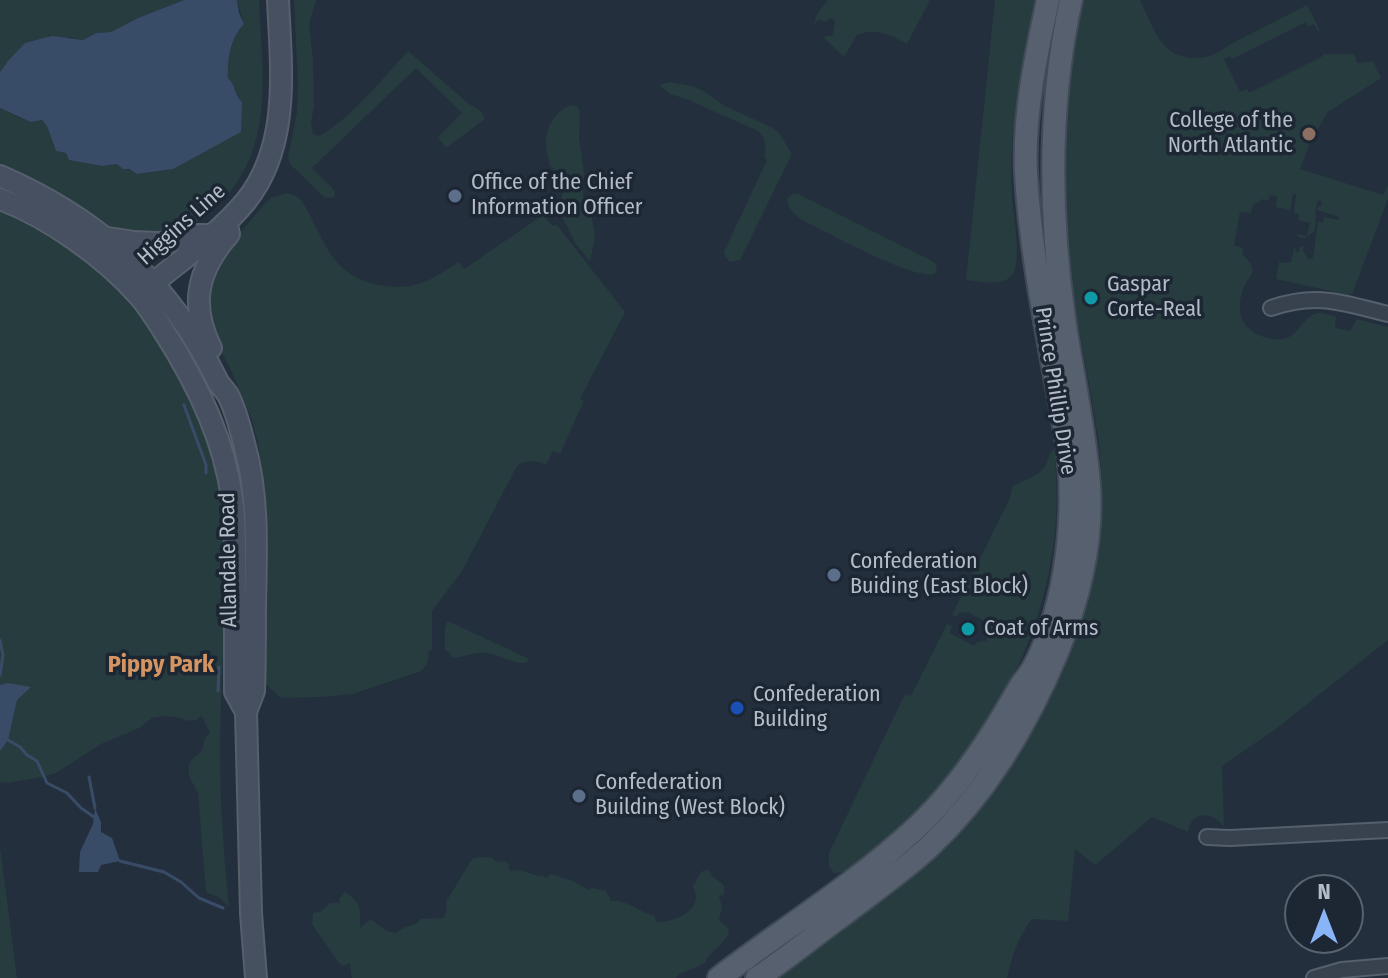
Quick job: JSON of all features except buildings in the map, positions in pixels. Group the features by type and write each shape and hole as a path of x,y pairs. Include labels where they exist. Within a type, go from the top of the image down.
{"main road":[{"name":"Higgins Line","path":"146,289 218,228 254,190 268,164 279,114 281,87 278,0"},
{"name":"Prince Phillip Drive","path":"719,978 875,862 935,809 970,767 1004,716 1034,667 1049,630 1065,567 1071,498 1066,440 1040,297 1026,173 1028,120 1048,0"},
{"name":"Prince Phillip Drive","path":"757,978 885,884 930,846 961,813 1018,733 1066,629 1083,572 1089,488 1063,307 1053,197 1052,145 1056,88 1071,0"},
{"name":"Allandale Road","path":"0,176 53,202 108,238 146,289 196,341 227,395 246,449 256,526 254,691 246,712 251,913 256,978"},
{"name":"Allandale Road","path":"0,199 32,213 75,240 104,264 146,289 187,368 220,447 231,493 235,529 235,692 246,712"},
{"path":"108,238 159,243 218,228 229,234 207,265 199,305 205,336 230,386 227,395"}],"street":[{"path":"1271,308 1290,301 1328,300 1388,314"},
{"path":"1207,837 1388,830"},
{"path":"1314,978 1342,970 1388,966"}],"green space":[{"path":"0,0 184,0 111,32 96,33 83,40 69,37 8,61 0,72"},
{"path":"237,0 259,0 262,63 260,123 253,151 241,177 222,201 195,223 158,236 128,233 105,224 50,188 0,165 0,108 21,118 41,120 47,126 56,151 66,153 69,160 102,166 117,164 137,174 173,169 201,152 241,111 242,102 228,78 231,49 244,24"},
{"path":"294,0 316,0 309,24 313,60 313,134 319,136 343,119 408,51 485,119 446,148 438,137 462,113 416,68 312,168 335,191 332,198 324,197 291,165 288,158 297,112"},
{"path":"828,0 930,0 907,44 883,33 864,33 857,35 844,57 823,37 833,35 835,21 831,18 825,22 817,20 813,28 817,14"},
{"path":"995,0 1036,0 1012,146 1016,268 1009,278 991,283 966,280"},
{"path":"1082,0 1140,0 1165,46 1182,56 1193,58 1212,55 1307,5 1320,30 1314,24 1308,27 1306,22 1232,59 1230,56 1224,59 1240,92 1247,89 1249,93 1323,54 1352,54 1357,63 1373,61 1381,78 1328,112 1311,140 1300,169 1383,195 1388,185 1388,199 1352,294 1276,279 1279,262 1291,262 1294,249 1298,252 1298,248 1304,246 1308,259 1313,258 1318,222 1323,223 1324,217 1339,220 1339,217 1317,210 1322,201 1318,200 1315,213 1315,231 1305,238 1297,234 1307,236 1310,223 1298,220 1299,214 1294,213 1296,194 1293,194 1290,210 1276,207 1277,197 1270,195 1268,201 1261,199 1253,204 1251,213 1240,212 1234,245 1243,248 1242,254 1253,270 1244,286 1240,304 1242,320 1252,332 1284,339 1317,313 1336,317 1335,328 1350,331 1357,319 1388,327 1388,640 1277,728 1222,766 1224,827 1214,818 1203,815 1193,820 1188,832 1152,817 1095,865 1075,849 1068,921 1032,919 1016,947 1007,978 776,978 887,898 956,837 1006,773 1034,730 1076,638 1090,589 1099,539 1102,488 1098,438 1070,277 1064,195 1066,111"},
{"path":"670,82 692,86 725,106 773,128 792,154 740,260 730,262 724,252 767,160 764,157 764,140 758,131 670,94 659,85"},
{"path":"572,105 577,106 580,112 584,204 592,218 595,238 590,261 575,243 561,214 563,191 550,166 546,147 547,134 554,118"},
{"path":"287,193 301,200 330,253 342,268 362,280 386,286 421,283 459,262 464,269 543,215 553,226 557,225 625,312 580,399 584,401 560,454 553,451 546,465 531,461 517,466 462,571 432,611 432,650 425,666 421,671 353,694 283,698 265,683 267,537 258,443 231,370 211,333 207,287 225,250 270,198"},
{"path":"793,194 934,262 937,268 935,274 924,274 890,263 804,221 789,206 787,198"},
{"path":"0,211 67,248 116,288 164,351 189,395 208,441 219,490 224,555 220,775 229,907 220,898 206,892 198,793 189,774 191,761 201,751 210,733 202,716 188,721 165,716 152,718 139,728 101,744 56,773 0,782"},
{"path":"1052,450 1055,452 1056,512 1048,576 1037,618 1001,700 951,774 921,807 863,860 834,873 829,866 829,853 903,698 906,694 911,696 947,624 952,626 950,633 974,646 977,642 986,641 987,622 967,612 959,613 957,617 952,615 1010,498 1012,487 1040,472"},
{"path":"447,622 529,659 521,663 482,653 453,658 445,651"},
{"path":"0,847 17,978 0,978"},
{"path":"483,857 504,861 511,871 520,870 546,878 551,874 588,890 606,891 611,901 622,902 654,916 657,922 675,919 691,909 696,899 693,886 703,871 709,870 724,885 724,895 719,896 722,907 719,920 729,933 705,963 676,978 352,978 350,963 343,966 339,963 312,924 313,913 322,911 330,903 340,903 339,899 345,892 359,907 360,928 372,920 395,933 421,919 444,918 446,902 470,862"}],"water":[{"path":"184,0 237,0 244,24 231,49 228,78 242,102 241,132 173,169 137,174 117,164 102,166 69,160 66,153 56,151 42,120 31,122 0,108 0,72 25,43 52,36 83,40 96,33 111,32"},
{"path":"8,683 31,687 17,700 8,740 0,751 0,685"},
{"path":"95,808 101,822 101,832 112,838 120,861 101,865 98,872 79,872 80,852 93,824"}],"waterway":[{"path":"184,405 206,465 206,473"},
{"path":"0,640 3,655 0,675"},
{"path":"218,691 219,667"},
{"path":"8,740 37,761 47,783 67,793 94,817"},
{"path":"89,777 95,808"},
{"path":"120,861 164,872 199,898 223,908"}],"place":[{"name":"College of the North Atlantic","path":"1309,134"},
{"name":"Office of the Chief Information Officer","path":"455,196"},
{"name":"Gaspar Corte-Real","path":"1091,298"},
{"name":"Confederation Buiding (East Block)","path":"834,575"},
{"name":"Coat of Arms","path":"968,629"},
{"name":"Confederation Building","path":"737,708"},
{"name":"Confederation Building (West Block)","path":"579,796"}],"district":[{"name":"Pippy Park","path":"161,665"}]}
